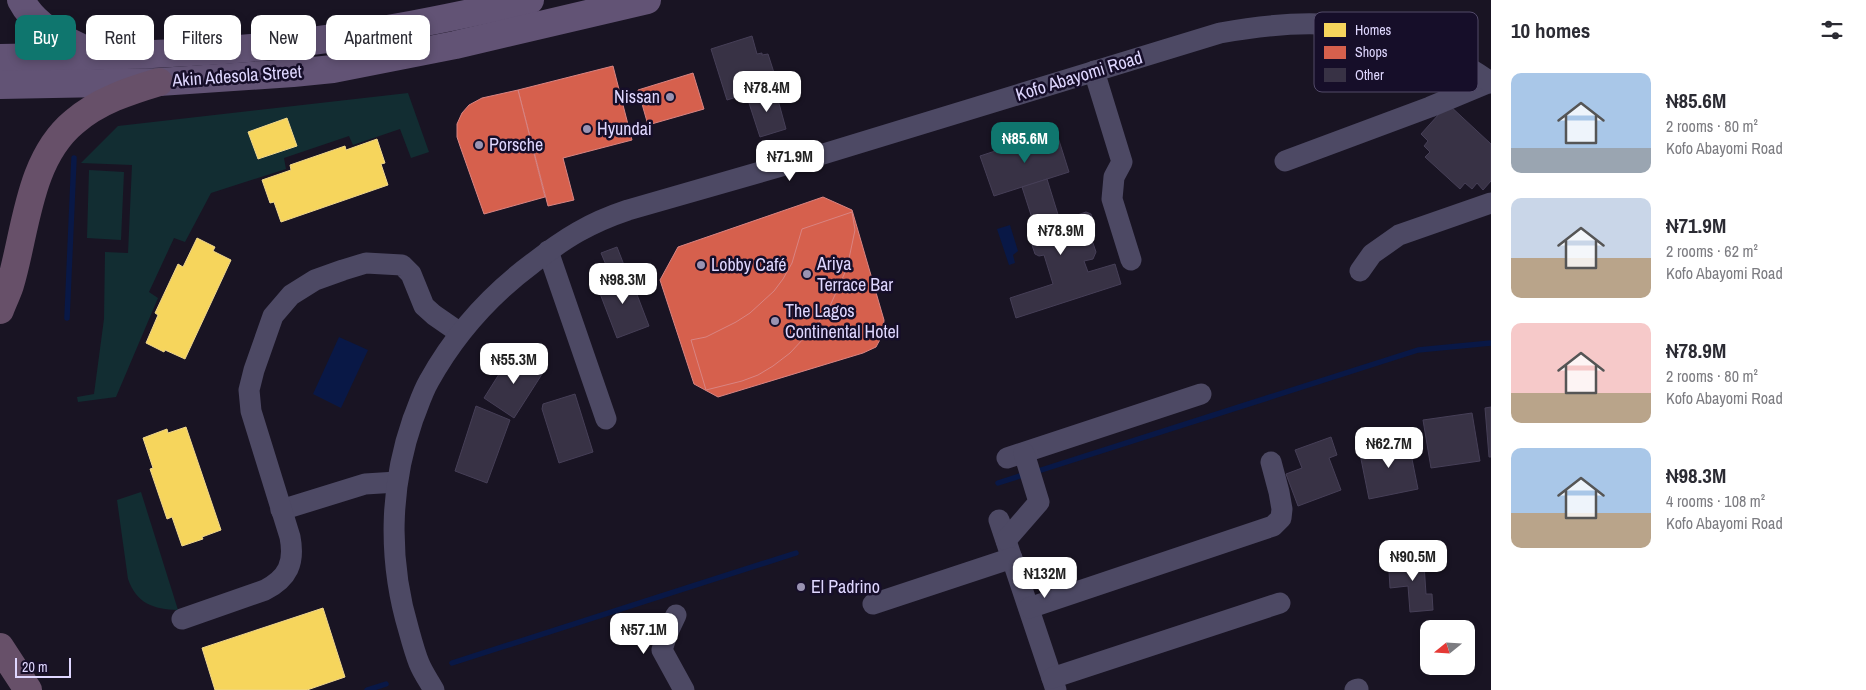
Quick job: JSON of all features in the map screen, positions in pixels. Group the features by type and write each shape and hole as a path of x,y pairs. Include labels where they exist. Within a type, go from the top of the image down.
{"highway":[{"path":"0,310 10,286 38,174 59,137 73,122 107,100 125,92 159,82"},
{"path":"0,647 27,690"},
{"path":"0,660 27,690"}],"main road":[{"path":"21,0 45,30 86,50"},
{"name":"Akin Adesola Street","path":"154,54 252,48 363,34 530,0"},
{"name":"Akin Adesola Street","path":"0,85 159,82 293,74 455,45 647,0"},
{"name":"Akin Adesola Street","path":"0,58 86,56"}],"street":[{"name":"Kofo Abayomi Road","path":"434,690 419,663 402,609 395,566 393,521 397,482 405,443 428,382 460,333 477,312 508,281 572,234 604,218 628,210 1220,33 1268,25 1314,24"},
{"path":"1094,71 1122,162 1114,177 1112,199 1131,260"},
{"name":"Kofo Abayomi Road","path":"1478,75 1490,82"},
{"path":"1478,87 1490,82"},
{"path":"1285,161 1465,92"},
{"path":"1360,272 1372,254 1399,235 1491,203"},
{"path":"548,251 606,420"},
{"path":"182,619 277,584 286,574 291,562 293,550 251,410 249,390 273,316 291,295 315,280 366,263 402,265 412,274 424,306 460,333"},
{"path":"873,604 1006,539 1040,502 1034,486 1019,459 1201,394"},
{"path":"1029,608 1273,526 1281,518 1282,509 1271,462"},
{"path":"281,510 365,484 397,482"},
{"path":"1006,539 1054,684 1280,603"},
{"path":"676,615 662,650 684,690"}],"green space":[{"path":"408,93 429,152 411,158 400,129 353,145 349,136 284,158 286,169 211,193 185,242 174,238 149,292 158,298 116,397 78,402 77,397 94,394 104,319 105,252 128,253 132,165 81,163 118,126"},
{"path":"89,170 124,172 121,240 87,238"},
{"path":"141,492 178,610 147,604 136,594 128,579 117,500"}],"water":[{"path":"1010,225 1018,251 1013,255 1015,263 1009,265 997,229"},
{"path":"339,337 368,350 341,408 313,394"}],"building: Homes":[{"path":"287,118 297,146 258,159 248,132"},
{"path":"377,139 385,163 381,164 388,185 281,222 274,202 270,203 262,180 291,170 290,165 345,146 346,150"},
{"path":"197,238 215,247 213,251 231,260 185,359 146,343 158,315 155,313 178,264 183,267"},
{"path":"186,427 221,530 182,546 172,517 167,519 150,469 153,468 143,438 167,429 168,433"},
{"path":"323,608 345,677 307,690 215,690 202,648"}],"building: Shops":[{"path":"613,66 632,140 563,158 574,200 548,206 518,90"},
{"path":"693,73 704,109 648,125 638,90"},
{"path":"518,90 545,197 484,214 457,137 457,124 462,113 469,105 482,98"},
{"name":"The Lagos Continental Hotel","path":"823,197 852,210 884,320 883,334 876,347 863,353 718,397 694,384 660,280 678,247"},
{"path":"852,212 855,230 847,268 830,306 818,323 790,353 758,375 706,390 691,340 706,337 736,322 750,313 774,291 792,263 802,229"}],"building: Other":[{"path":"752,36 757,54 768,54 777,82 758,85 760,90 727,100 711,49"},
{"path":"775,89 786,129 760,137 747,97"},
{"path":"1448,104 1491,144 1491,181 1483,190 1477,183 1472,189 1465,183 1460,189 1425,157 1430,152 1424,146 1428,141 1421,134"},
{"path":"1056,131 1069,172 994,196 980,156"},
{"path":"1047,179 1060,221 1086,212 1091,214 1093,221 1090,226 1075,231 1078,242 1086,240 1093,243 1096,252 1093,259 1084,261 1088,272 1115,264 1121,284 1016,318 1010,298 1053,284 1044,255 1039,256 1035,254 1032,245 1034,241 1039,240 1022,187"},
{"path":"617,247 624,265 609,272 601,253"},
{"path":"628,271 649,326 617,338 596,283"},
{"path":"513,352 544,371 514,418 484,398"},
{"path":"575,394 593,452 559,463 542,409 543,404"},
{"path":"476,406 510,420 487,483 455,471"},
{"path":"1491,407 1491,457 1489,457 1485,408"},
{"path":"1472,413 1480,461 1431,468 1423,420"},
{"path":"1331,437 1337,455 1329,458 1341,490 1298,506 1286,474 1302,468 1295,450"},
{"path":"1408,439 1418,489 1369,499 1359,449"},
{"path":"1423,549 1426,594 1432,594 1433,610 1410,612 1408,586 1390,588 1389,571 1404,567 1415,550"}],"waterway":[{"path":"67,318 74,158"},
{"path":"1035,472 1418,350 1491,343"},
{"path":"998,483 1026,474"},
{"path":"452,663 796,553"},
{"path":"367,690 386,684"}],"place":[{"name":"Nissan","path":"670,97"},
{"name":"Hyundai","path":"587,129"},
{"name":"Porsche","path":"479,145"},
{"name":"Lobby Café","path":"701,265"},
{"name":"Ariya Terrace Bar","path":"807,274"},
{"name":"The Lagos Continental Hotel","path":"775,321"},
{"name":"El Padrino","path":"801,587"}]}
